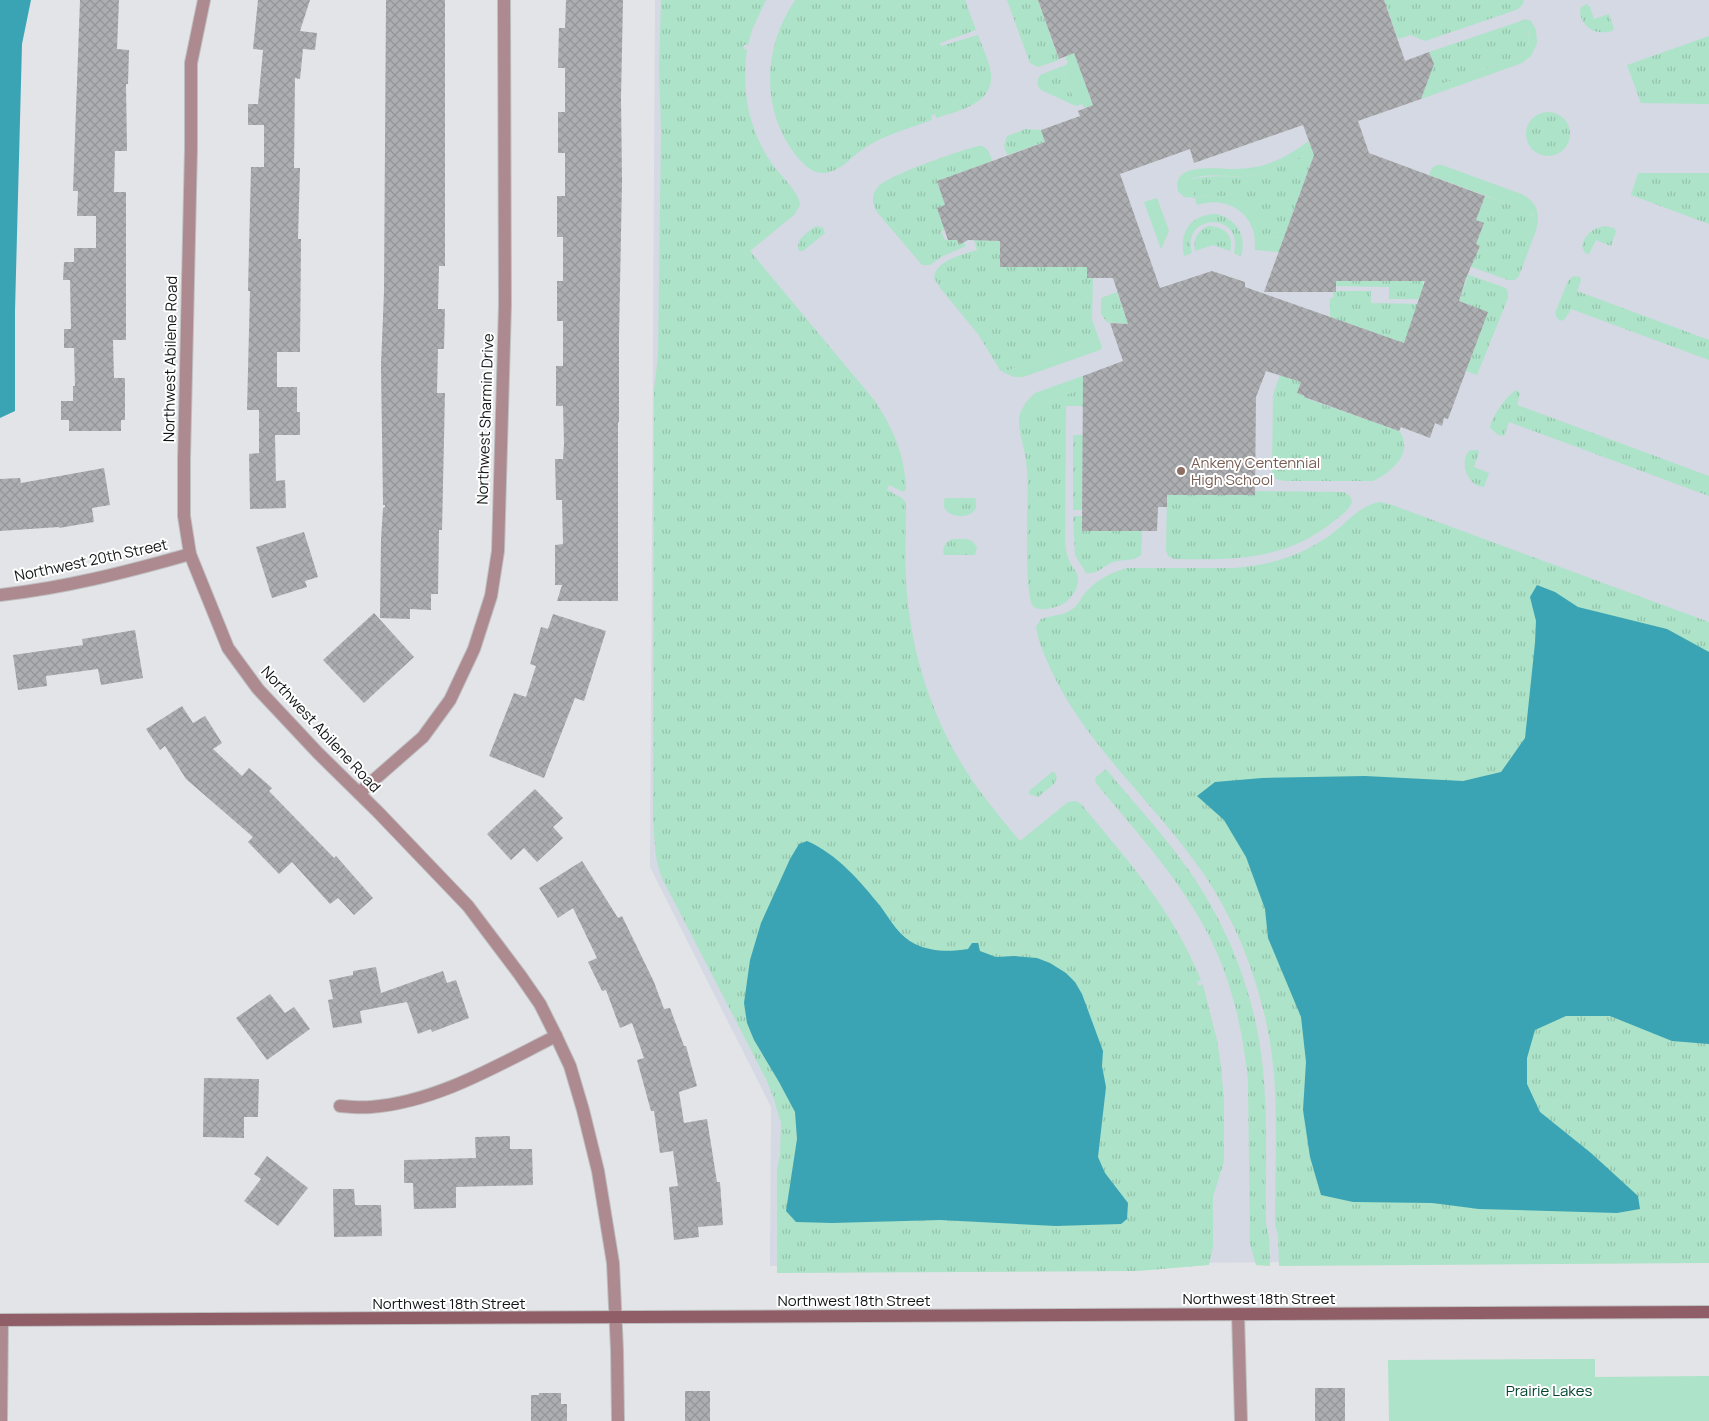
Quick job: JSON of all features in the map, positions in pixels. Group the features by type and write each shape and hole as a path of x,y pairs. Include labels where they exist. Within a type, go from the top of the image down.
{"main road":[{"name":"Northwest 18th Street","path":"1,1320 1709,1312"}],"street":[{"name":"Northwest Abilene Road","path":"204,0 191,63 191,148 184,459 184,516 190,554 228,648 258,689 468,906 540,1004 556,1036 570,1066 584,1110 598,1171 613,1263 618,1421"},
{"name":"Northwest Sharmin Drive","path":"359,793 423,737 450,700 474,648 491,596 498,551 505,305 504,0"},
{"name":"Northwest 20th Street","path":"0,595 34,591 106,576 190,554"},
{"path":"340,1106 371,1107 408,1100 452,1087 556,1036"},
{"path":"1238,1314 1241,1421"},
{"path":"1,1320 2,1421"}],"shaded area":[{"name":"Ankeny Centennial High School","path":"655,0 1709,0 1709,1259 770,1266 771,1107 650,867"}],"green space":[{"path":"661,0 766,0 752,30 748,45 744,45 743,49 747,50 745,65 746,95 752,124 764,151 797,195 800,205 795,214 750,251 874,400 897,442 903,465 906,489 903,492 889,485 887,490 902,498 906,503 906,571 910,621 922,673 941,724 953,749 982,794 1020,841 1068,802 1076,801 1081,804 1132,866 1163,908 1177,931 1201,980 1197,982 1199,986 1203,984 1217,1040 1224,1101 1224,1161 1213,1197 1213,1247 1209,1265 1138,1271 777,1273 777,1170 780,1154 781,1123 766,1079 663,880 655,850 653,818 654,390 658,356"},
{"path":"795,0 965,0 976,30 940,43 941,46 978,35 990,68 991,80 988,89 983,97 966,108 936,118 935,114 931,116 932,120 894,133 867,146 834,170 819,173 807,167 794,153 783,135 775,116 771,97 770,76 772,56 777,37"},
{"path":"1007,0 1038,0 1059,60 1038,67 1030,63"},
{"path":"1384,0 1524,0 1516,10 1425,41 1411,35 1398,39"},
{"path":"1587,4 1594,19 1609,14 1614,29 1612,31 1601,32 1587,27 1580,11 1581,7"},
{"path":"1523,20 1531,21 1536,30 1537,43 1531,56 1522,63 1421,99 1424,90 1519,57 1526,49 1529,40 1528,30"},
{"path":"1524,20 1529,40 1527,49 1519,57 1424,90 1434,64 1429,52"},
{"path":"1709,36 1709,104 1641,103 1627,65"},
{"path":"1074,53 1093,105 1084,108 1082,104 1076,106 1063,67 1068,63 1065,56"},
{"path":"1063,66 1076,106 1039,88 1038,81 1040,75"},
{"path":"1552,112 1564,118 1569,125 1569,143 1564,150 1557,155 1544,156 1536,153 1529,146 1526,130 1529,122 1536,115"},
{"path":"1026,129 1041,130 1045,142 1007,155 1004,145 1007,136"},
{"path":"1309,141 1313,152 1268,171 1244,176 1206,176 1191,179 1196,185 1193,191 1195,198 1184,197 1178,191 1178,182 1181,175 1188,171 1206,168 1240,169 1261,166 1286,156"},
{"path":"978,146 986,148 992,161 937,181 945,205 945,230 941,231 945,240 957,240 959,244 964,242 966,246 941,257 930,265 922,265 877,212 873,202 874,193 884,182 895,176"},
{"path":"1313,152 1314,155 1284,238 1262,237 1258,223 1252,213 1237,203 1212,196 1195,198 1190,180 1205,177 1252,175 1268,171"},
{"path":"1442,165 1528,198 1536,207 1538,219 1533,238 1531,239 1528,236 1533,221 1531,212 1429,175 1432,168"},
{"path":"1638,173 1709,173 1709,224 1631,195"},
{"path":"1218,196 1229,197 1238,201 1254,215 1263,237 1284,238 1279,252 1255,250 1253,230 1238,209 1223,203 1214,202 1197,205 1195,198"},
{"path":"1485,196 1529,211 1533,217 1533,223 1528,236 1531,239 1533,238 1519,276 1515,280 1508,280 1455,261 1463,255 1477,255 1480,246 1476,244 1484,223 1476,220"},
{"path":"1157,198 1169,231 1161,249 1144,202"},
{"path":"1217,214 1230,220 1239,229 1243,241 1241,256 1234,253 1235,239 1230,230 1222,224 1213,222 1203,224 1195,230 1191,240 1192,253 1184,256 1183,239 1189,226 1200,217"},
{"path":"816,226 823,228 825,233 803,251 799,251 800,240"},
{"path":"1208,226 1213,226 1226,232 1231,240 1230,251 1213,245 1195,251 1197,236 1201,230"},
{"path":"1605,226 1614,228 1616,231 1611,246 1596,240 1589,254 1585,253 1582,246 1587,235 1597,228"},
{"path":"974,240 1000,241 1000,267 1087,267 1087,278 1093,278 1092,320 1099,339 1003,372 1000,370 978,334 934,278 939,267 951,259 977,250"},
{"path":"1455,270 1506,288 1508,292 1508,298 1477,375 1466,371 1487,312 1459,301 1467,278 1454,273"},
{"path":"1573,276 1580,277 1581,280 1577,291 1709,340 1709,360 1571,309 1565,319 1560,321 1555,313 1568,281"},
{"path":"1336,281 1423,281 1423,292 1419,299 1389,299 1389,287 1336,286"},
{"path":"1371,291 1371,303 1421,304 1404,343 1330,317 1330,298 1333,298 1333,292"},
{"path":"1117,292 1128,324 1107,322 1101,314 1101,298"},
{"path":"1099,339 1102,347 1100,350 1023,377 1014,377 1003,372"},
{"path":"1280,375 1301,382 1297,393 1305,396 1305,398 1399,431 1404,447 1399,461 1387,473 1373,481 1284,481 1276,479 1272,472 1273,395"},
{"path":"1083,376 1083,388 1020,413 1026,402 1035,393"},
{"path":"1083,388 1083,406 1066,406 1065,541 1067,555 1077,574 1078,583 1066,602 1059,606 1040,609 1033,606 1029,592 1027,478 1019,425 1020,413"},
{"path":"1517,390 1520,393 1517,405 1709,476 1709,496 1509,422 1504,436 1498,435 1490,428 1493,419 1505,401"},
{"path":"1073,435 1083,435 1082,510 1073,510"},
{"path":"1470,450 1477,450 1479,452 1474,467 1489,473 1484,487 1473,483 1466,473 1465,460"},
{"path":"1255,491 1344,492 1350,496 1352,501 1345,512 1315,534 1297,544 1277,551 1238,558 1217,559 1174,559 1168,556 1166,551 1167,495 1255,495"},
{"path":"945,498 975,498 976,506 973,512 967,515 953,515 944,506"},
{"path":"1380,502 1709,622 1709,1263 1279,1266 1278,1235 1275,1225 1276,1123 1273,1060 1262,1004 1244,949 1218,897 1203,873 1184,847 1102,750 1066,698 1046,660 1036,627 1041,619 1070,611 1090,588 1110,574 1121,570 1127,568 1234,568 1259,565 1283,559 1318,543 1335,532 1365,507"},
{"path":"1073,516 1082,516 1142,531 1141,555 1135,559 1113,562 1097,571 1086,573 1075,555"},
{"path":"952,539 970,540 977,548 975,555 944,555 943,550 945,546"},
{"path":"1106,769 1190,872 1217,917 1239,966 1254,1016 1265,1088 1266,1224 1269,1237 1270,1266 1256,1265 1250,1244 1248,1081 1238,1019 1227,978 1211,939 1190,902 1151,849 1095,782 1096,777"},
{"path":"1052,772 1057,776 1055,783 1038,797 1029,794 1029,791"},
{"name":"Prairie Lakes","path":"1595,1359 1595,1377 1709,1376 1709,1421 1389,1421 1388,1360"}],"water":[{"path":"0,0 31,0 22,44 15,311 15,411 0,418"},
{"path":"1537,585 1555,592 1578,607 1667,629 1709,652 1709,1044 1672,1041 1610,1016 1566,1016 1535,1030 1527,1058 1527,1084 1540,1112 1591,1153 1638,1196 1640,1209 1617,1213 1479,1209 1432,1203 1353,1202 1321,1195 1310,1157 1303,1110 1306,1062 1301,1017 1268,938 1265,909 1246,857 1224,820 1197,796 1215,782 1262,778 1365,776 1463,781 1501,772 1525,738 1536,621 1530,597"},
{"path":"807,841 828,853 847,869 909,941 928,949 948,951 968,949 972,943 978,943 980,951 996,957 1037,958 1050,963 1066,973 1075,982 1082,994 1103,1051 1102,1066 1106,1087 1098,1157 1105,1173 1128,1203 1127,1219 1121,1224 1056,1226 940,1220 796,1222 786,1211 797,1139 795,1112 754,1040 747,1023 744,1003 750,960 761,923 790,859 799,844"}],"building":[{"path":"80,0 119,0 117,49 129,50 128,84 126,84 127,151 115,151 114,192 126,192 126,340 113,340 114,378 125,378 125,420 121,420 121,431 69,431 69,420 61,420 61,401 73,401 73,386 75,386 74,348 64,348 64,329 71,329 70,280 63,280 64,262 74,262 74,248 96,248 96,216 77,216 78,191 73,191"},
{"path":"258,0 310,0 300,31 317,33 315,50 303,49 300,79 295,78 294,168 300,168 298,239 301,239 300,352 277,352 277,387 297,387 297,412 300,412 300,435 275,435 276,481 285,480 286,508 250,509 249,454 259,453 259,410 247,410 251,167 264,167 264,125 248,125 248,104 258,104 263,50 253,49"},
{"path":"386,0 445,0 445,266 439,266 438,309 445,309 444,349 438,349 437,393 445,393 442,530 439,530 438,594 431,594 431,610 410,609 410,619 380,618 381,540 383,508 385,507 383,505 381,365 384,292"},
{"path":"566,0 623,0 618,601 557,601 562,585 555,585 555,545 563,544 562,500 556,500 555,459 563,459 564,444 563,406 556,406 556,366 563,366 563,321 557,321 557,281 563,281 563,237 557,237 557,196 565,196 565,153 558,153 558,112 565,112 565,68 558,68 559,28 565,28"},
{"name":"Ankeny Centennial High School","path":"1038,0 1384,0 1405,61 1429,52 1434,64 1421,99 1358,121 1369,153 1485,196 1476,220 1484,223 1476,244 1480,246 1466,278 1459,301 1488,312 1448,419 1444,418 1442,426 1435,423 1430,438 1401,427 1399,431 1304,397 1297,393 1301,382 1266,371 1256,397 1255,495 1167,495 1167,507 1158,507 1157,531 1082,531 1083,376 1123,361 1110,323 1128,324 1113,278 1087,278 1087,267 1000,267 1000,241 968,240 959,245 957,240 948,240 937,208 945,205 937,181 1045,142 1041,130 1080,116 1078,111 1093,105 1074,53 1059,59","holes":["1303,125 1314,155 1264,292 1336,292 1336,281 1425,281 1404,343 1245,287 1245,282 1212,271 1160,288 1120,174 1190,149 1194,163"]},
{"path":"104,468 110,505 92,508 94,522 59,528 0,531 0,479 20,478 21,483"},
{"path":"304,532 318,577 305,581 307,587 272,598 256,547"},
{"path":"374,613 414,657 364,703 323,660"},
{"path":"553,614 606,631 584,701 575,698 544,778 489,756 514,693 526,697 536,666 530,664 541,627 548,629"},
{"path":"135,630 143,678 101,685 98,669 46,676 47,686 18,690 13,655 83,645 82,639"},
{"path":"182,706 193,723 205,716 222,743 213,749 242,776 249,768 272,788 269,791 334,858 336,856 373,898 354,915 338,898 330,904 292,862 279,874 248,842 253,837 186,779 165,746 160,750 146,729"},
{"path":"535,789 563,818 553,827 563,838 537,862 524,848 511,860 487,834"},
{"path":"582,861 618,918 622,916 654,982 664,1009 670,1008 684,1046 686,1046 697,1086 679,1092 684,1123 707,1119 717,1182 720,1182 723,1225 698,1227 699,1237 674,1240 669,1187 678,1186 673,1151 660,1153 654,1111 651,1111 637,1060 644,1058 632,1023 620,1028 606,990 602,991 588,962 597,958 573,908 558,918 539,888"},
{"path":"376,967 381,993 443,971 447,983 456,980 469,1018 432,1032 431,1029 418,1034 407,1002 360,1011 362,1023 333,1028 328,1000 333,999 329,980 353,975 353,971"},
{"path":"270,994 285,1013 294,1007 310,1029 267,1060 236,1018"},
{"path":"204,1078 259,1079 258,1117 244,1117 244,1138 203,1137"},
{"path":"510,1136 510,1149 532,1149 533,1185 456,1187 456,1208 414,1209 413,1183 404,1183 404,1160 476,1158 475,1137"},
{"path":"267,1156 308,1188 278,1226 244,1201 261,1179 254,1174"},
{"path":"333,1189 354,1189 355,1205 381,1205 382,1236 334,1237"},
{"path":"1315,1388 1345,1388 1345,1421 1315,1421"},
{"path":"685,1391 710,1391 710,1421 685,1421"},
{"path":"539,1393 561,1393 561,1404 567,1404 567,1421 531,1421 531,1395 539,1395"}],"place":[{"name":"Ankeny Centennial High School","path":"1181,471"}]}
